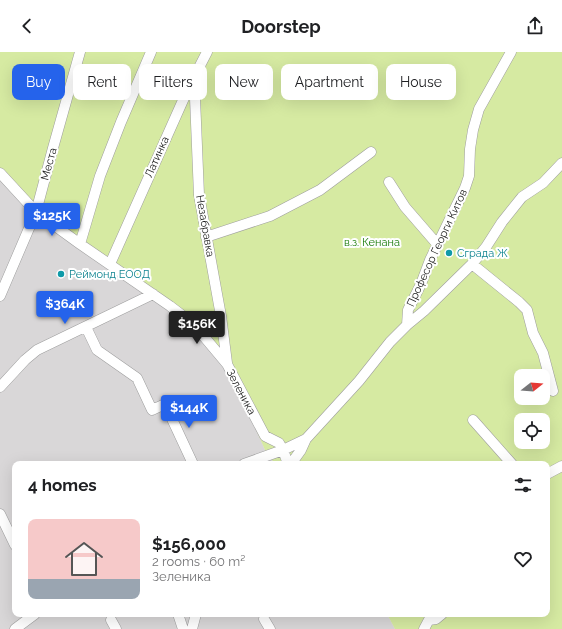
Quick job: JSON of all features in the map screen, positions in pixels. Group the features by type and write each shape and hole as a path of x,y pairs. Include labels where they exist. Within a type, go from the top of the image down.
{"street":[{"name":"Места","path":"0,296 36,212 80,52"},
{"path":"80,244 100,176 151,52"},
{"name":"Латинка","path":"201,64 207,52"},
{"name":"Професор Георги Китов","path":"407,325 408,310 421,284 437,244 459,201 469,176 470,149 479,109 511,52"},
{"name":"Латинка","path":"110,264 183,100"},
{"name":"Незабравка","path":"195,100 199,195 221,316 227,364"},
{"path":"206,237 270,216 320,190 371,152"},
{"path":"293,461 306,440 359,381 390,342 407,325 424,312 472,264 522,197 543,183 562,163"},
{"name":"Зеленика","path":"0,173 36,212 153,294 187,319 201,332 227,364 265,436 280,443 287,461"},
{"path":"389,182 405,206 437,244"},
{"path":"472,264 527,310 533,333 543,353 553,391"},
{"path":"0,387 30,355 153,294"},
{"path":"86,327 97,350 137,378 152,410 165,404 192,461"},
{"path":"473,420 509,461"},
{"path":"252,461 306,440"},
{"path":"550,472 562,466"},
{"path":"0,514 12,539"},
{"path":"15,629 31,617"},
{"path":"179,617 183,629"},
{"path":"192,629 195,617"},
{"path":"424,629 430,617"},
{"path":"264,619 270,629"},
{"path":"111,620 116,629"}],"shaded area":[{"path":"0,174 187,319 227,364 265,450 273,461 12,461 12,617 389,617 395,629 0,629"}],"green space":[{"name":"в.з. Кенана","path":"0,52 562,52 562,629 395,629 389,617 550,617 550,461 273,461 265,450 227,364 201,333 80,244 0,174"}],"place":[{"name":"Сграда Ж","path":"449,253"},
{"name":"Реймонд ЕООД","path":"61,274"}]}
